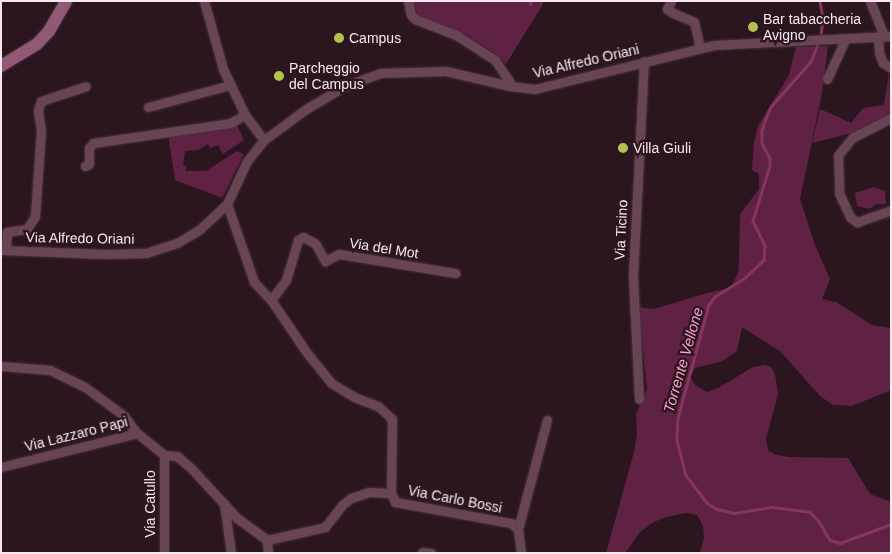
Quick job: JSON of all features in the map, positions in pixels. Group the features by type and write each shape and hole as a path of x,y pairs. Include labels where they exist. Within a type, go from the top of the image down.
{"main road":[{"path":"1,66 37,44 49,31 66,1"}],"street":[{"path":"204,1 216,48 230,85 245,115 264,140"},
{"path":"408,1 411,14 421,23 456,35 495,60 509,81 510,86"},
{"path":"671,1 667,9 694,22 700,48"},
{"path":"870,1 884,36 881,58 883,63 891,68"},
{"name":"Via Alfredo Oriani","path":"86,86 41,101 38,110 41,130 35,216 27,229 7,232 4,250 106,254 146,253 177,243 200,229 227,204 247,161 264,140 283,124 330,95 360,80 380,73 446,71 510,86 535,89 714,45 828,41 884,36"},
{"path":"826,79 845,40"},
{"name":"Via Ticino","path":"639,399 632,276 644,62"},
{"path":"148,107 230,85"},
{"path":"85,166 89,164 89,148 93,144 230,123 245,115"},
{"path":"891,118 852,138 838,155 839,193 850,217 857,222 891,210"},
{"path":"227,204 254,282 263,294 271,300 307,353 331,383 354,397 378,406 392,419 391,493 368,492 351,498 342,505 325,527 267,540 268,553"},
{"name":"Via del Mot","path":"271,300 286,280 298,240 304,237 316,243 325,261 339,254 455,273"},
{"path":"1,366 50,370 85,387 124,416 137,433"},
{"name":"Via Carlo Bossi","path":"522,553 518,529 547,420"},
{"name":"Via Lazzaro Papi","path":"1,467 137,433 164,455 176,456 191,468 237,518 267,540"},
{"name":"Via Catullo","path":"164,455 164,553"},
{"name":"Via Carlo Bossi","path":"391,493 395,502 511,523 518,529"},
{"path":"224,503 231,553"}],"shaded area":[{"path":"413,1 543,1 543,4 506,64 497,55 468,36 418,16"},
{"path":"828,46 822,93 800,199 815,245 830,279 822,299 836,302 872,325 891,328 891,390 852,406 833,405 820,396 781,352 742,327 737,351 722,361 695,368 690,377 696,386 707,392 720,387 753,367 765,365 771,367 775,374 778,394 766,439 768,450 776,455 789,457 848,458 870,494 891,502 891,550 889,553 700,553 704,538 703,526 697,515 686,513 666,517 654,522 640,532 625,553 606,553 634,452 637,435 636,414 647,389 638,307 654,309 731,288 738,273 740,214 759,189 759,174 752,170 754,142 758,126 789,75 796,47"},
{"path":"889,72 891,114 856,132 812,143 820,109 851,123 863,108 884,105"},
{"path":"237,125 244,140 223,154 218,145 210,148 208,144 198,150 185,151 183,165 186,166 186,171 206,171 237,151 244,154 222,198 175,180 168,133"},
{"path":"874,187 885,191 886,204 877,204 869,209 857,206 855,193"}],"waterway":[{"name":"Torrente Vellone","path":"820,1 823,18 821,37"},
{"name":"Torrente Vellone","path":"819,42 811,62 771,107 762,130 762,143 770,159 770,166 753,221 765,246 764,260 744,279 715,297 709,305 678,418 677,440 686,475 707,503 717,509 734,513 772,507 810,512 818,520 830,540 840,543 891,524"}],"place":[{"name":"Bar tabaccheria Avigno","path":"753,27"},
{"name":"Campus","path":"339,38"},
{"name":"Parcheggio del Campus","path":"279,76"},
{"name":"Villa Giuli","path":"623,148"}]}
